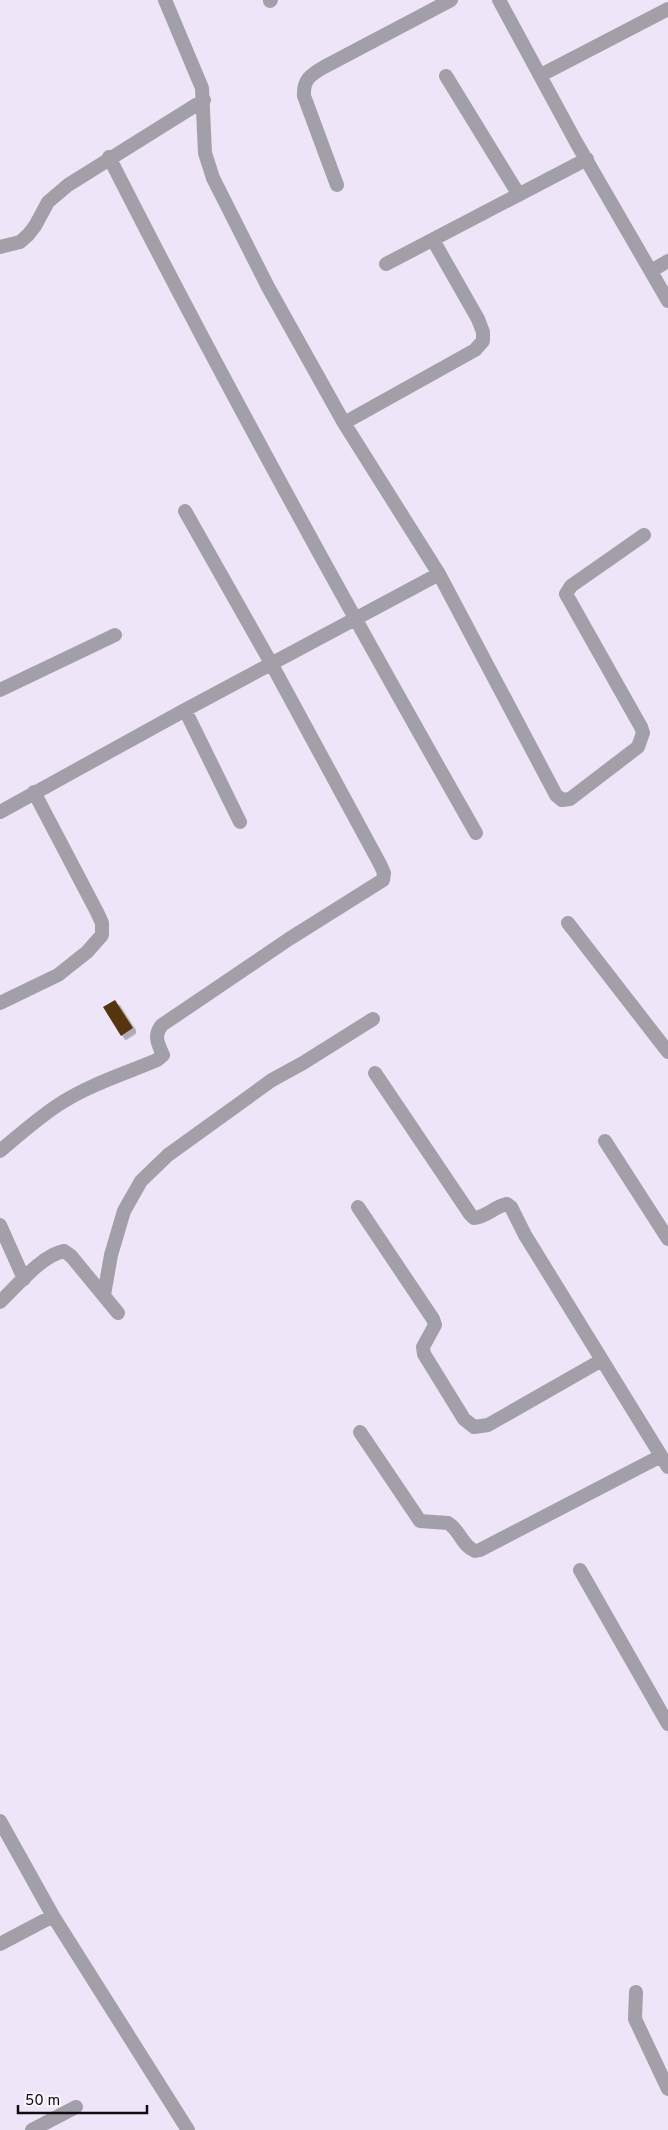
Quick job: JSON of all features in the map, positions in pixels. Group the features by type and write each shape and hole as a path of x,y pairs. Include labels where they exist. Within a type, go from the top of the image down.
{"street":[{"path":"165,0 202,88 206,153 213,178 268,287 344,423 438,574 556,795 562,800 570,799 638,747 642,733 641,727 566,594 571,586 644,535"},
{"path":"337,186 304,96 303,85 310,75 451,0"},
{"path":"499,0 587,160 668,301"},
{"path":"541,75 668,9"},
{"path":"446,76 519,195"},
{"path":"0,247 20,242 28,236 48,202 68,184 204,100"},
{"path":"109,157 193,322 354,619 476,833"},
{"path":"386,264 587,160"},
{"path":"344,423 475,350 483,341 483,332 478,319 433,240"},
{"path":"651,271 668,261"},
{"path":"0,1151 31,1124 60,1104 97,1084 157,1060 163,1055 156,1040 162,1025 289,939 383,880 384,873 380,864 271,663 185,511"},
{"path":"0,812 271,663 438,574"},
{"path":"0,690 115,635"},
{"path":"185,710 240,822"},
{"path":"0,1003 58,975 87,952 102,936 102,923 97,912 34,792"},
{"path":"568,923 668,1052"},
{"path":"104,1295 111,1255 124,1211 141,1181 168,1155 272,1080 303,1063 372,1019"},
{"path":"360,1432 420,1521 452,1525 467,1546 475,1551 665,1462 525,1235 511,1207 507,1204 502,1205 480,1218 474,1218 375,1073"},
{"path":"605,1140 668,1239"},
{"path":"358,1207 433,1319 435,1325 423,1346 424,1354 464,1419 474,1426 488,1425 602,1360"},
{"path":"0,1225 24,1279"},
{"path":"0,1302 55,1252 64,1251 72,1256 118,1313"},
{"path":"580,1570 668,1724"},
{"path":"0,1821 53,1916 188,2130"},
{"path":"0,1850 13,1843"},
{"path":"0,1944 53,1916"},
{"path":"636,1992 636,2019 668,2089"},
{"path":"32,2130 76,2107"}],"building":[{"path":"115,1000 133,1028 121,1036 103,1007"}]}
